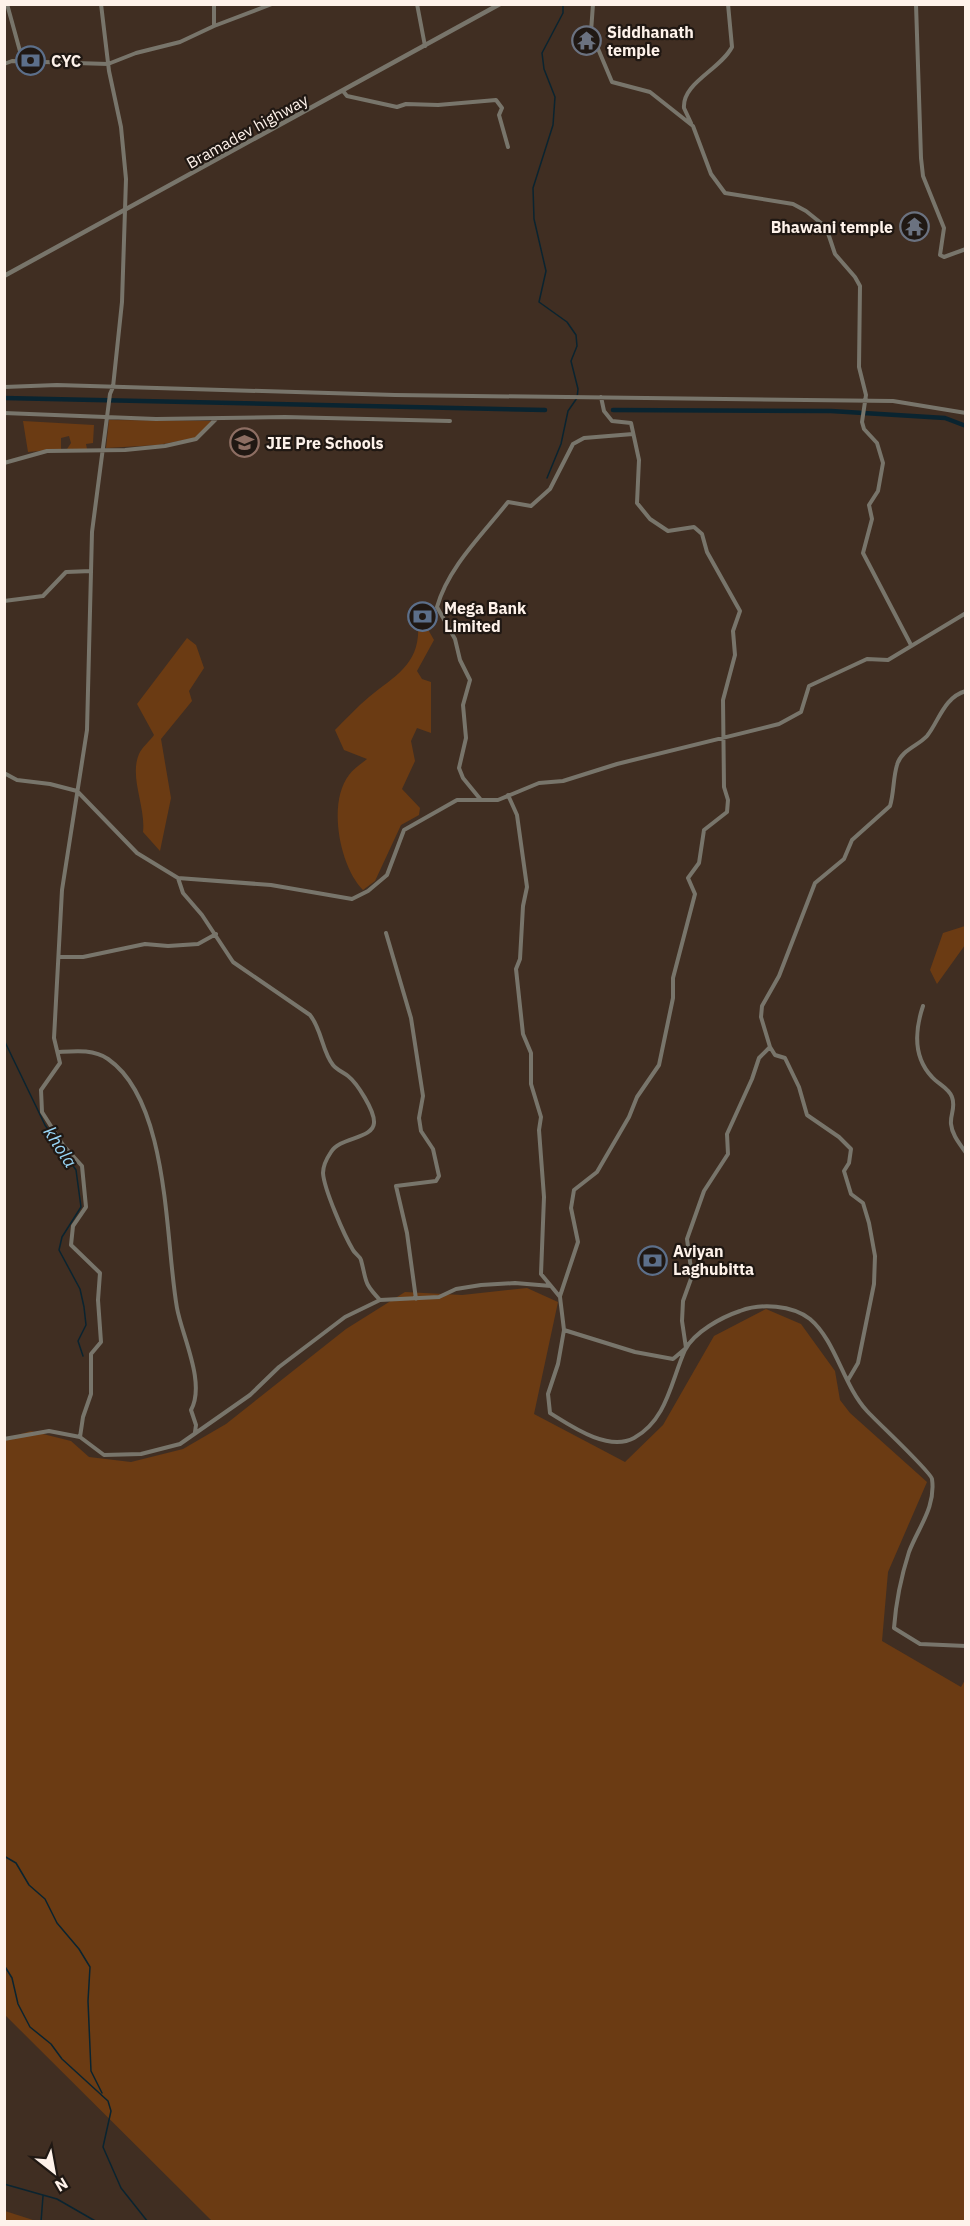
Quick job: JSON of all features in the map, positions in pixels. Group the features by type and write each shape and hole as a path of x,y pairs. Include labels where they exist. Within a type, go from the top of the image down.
{"street":[{"path":"7,4 23,62"},
{"path":"80,1437 83,1417 91,1394 91,1354 101,1342 98,1300 100,1273 71,1245 73,1226 86,1207 82,1166 63,1145 42,1112 40,1090 60,1064 54,1038 62,890 87,730 92,532 102,449 113,387 122,302 127,210 122,127 108,64 101,4"},
{"path":"214,4 214,26"},
{"path":"4,64 23,62 108,64 136,53 180,42 214,26 272,4"},
{"path":"417,4 425,46"},
{"name":"Bramadev highway","path":"4,276 500,4"},
{"path":"592,4 591,32 612,82 650,92 693,126"},
{"path":"728,4 732,47 714,70 696,82 683,101 684,108 711,174 725,193 793,204 806,211 826,227 835,254 860,286 860,367 866,395 862,422 864,429 877,443 883,463 878,491 869,505 872,519 863,553 911,645"},
{"path":"916,4 915,35 919,61 923,176 944,228 940,255 944,257 966,249"},
{"path":"343,91 347,96 397,107 406,104 438,105 496,100 502,108 499,115 508,147"},
{"path":"4,387 113,387 395,395 893,401 966,413"},
{"path":"601,397 604,411 612,421 631,423 639,460 637,503 650,519 668,531 694,527 702,534 707,552 741,611 733,631 735,655 723,700 722,738 725,751 724,787 728,800 727,812 704,830 699,863 688,878 695,894 673,978 673,998 659,1065 637,1097 630,1117 597,1172 574,1190 571,1208 578,1242 560,1297 564,1330 558,1364 548,1394 550,1413 589,1434 615,1443 633,1438 660,1414 677,1376 686,1348 682,1321 683,1300 692,1276 687,1239 704,1191 728,1154 727,1134 759,1058 770,1047"},
{"path":"4,413 450,421"},
{"path":"4,463 47,451 125,450 165,446 196,439 216,418"},
{"path":"481,800 463,778 459,768 466,738 463,705 470,680 460,660 455,639 437,607 441,592 467,549 508,502 531,506 550,489 573,444 584,438 633,434"},
{"path":"4,601 43,596 66,572 91,571"},
{"path":"4,773 17,780 50,784 77,791 137,853 178,878 271,885 352,899 368,891 387,875 404,830 412,823 457,800 498,800 539,783 563,781 617,764 779,724 801,712 809,686 867,659 888,660 966,613"},
{"path":"847,1381 858,1363 874,1284 875,1256 869,1222 862,1203 851,1194 844,1171 849,1163 851,1149 839,1137 807,1115 799,1087 785,1058 775,1055 770,1047 762,1017 762,1005 779,976 815,883 844,859 852,840 890,806 897,763 911,746 926,738 939,713 959,693 966,691"},
{"path":"508,795 517,815 527,886 523,906 520,959 516,969 523,1034 531,1053 531,1084 540,1117 544,1197 541,1274 560,1297"},
{"path":"178,878 183,893 216,934 233,962 310,1015 316,1022 332,1064 349,1077 371,1111 375,1122 373,1127 368,1133 339,1143 332,1150 323,1172 334,1210 353,1251 361,1258 362,1275 369,1289 380,1300"},
{"path":"386,933 411,1018 417,1050 418,1073 423,1096 419,1118 421,1131 433,1149 439,1176 436,1181 425,1184 396,1186 407,1233 416,1299"},
{"path":"59,957 83,957 145,944 168,946 198,944 216,934"},
{"path":"922,1006 916,1043 931,1076 951,1093 955,1107 951,1122 956,1139 966,1153"},
{"path":"59,1052 82,1050 107,1058 128,1079 144,1107 163,1179 177,1307 190,1350 196,1401 191,1410 196,1425 193,1436"},
{"path":"4,1439 49,1431 80,1437 104,1455 141,1454 180,1444 250,1395 279,1366 345,1317 380,1300 439,1297 456,1289 481,1285 515,1283 551,1286"},
{"path":"564,1330 656,1358 673,1359 703,1330 740,1310 778,1307 800,1313 810,1320 823,1334 850,1390 903,1449 928,1469 932,1477 928,1512 910,1550 897,1595 894,1628 920,1644 966,1646"}],"shaded area":[{"path":"109,420 213,421 195,438 158,445 106,448"},
{"path":"23,421 94,425 93,443 86,444 87,449 67,449 71,443 69,436 61,438 61,449 28,452"},
{"path":"422,619 434,640 417,671 422,679 431,682 431,733 417,728 411,741 415,761 402,789 420,808 419,815 401,825 375,881 363,890 348,866 339,834 338,818 342,787 351,773 367,759 344,750 335,730 405,667 415,649 418,623"},
{"path":"187,638 196,645 204,668 189,691 192,701 161,739 171,798 160,851 143,832 136,763 140,751 154,735 137,704"},
{"path":"965,926 965,945 937,984 930,970 943,933"},
{"path":"527,1288 558,1302 534,1414 625,1462 663,1425 714,1336 766,1309 801,1324 835,1371 840,1400 850,1413 927,1482 888,1572 882,1641 961,1687 965,1680 965,2221 212,2221 5,2015 4,1439 31,1431 71,1441 89,1457 131,1462 183,1449 226,1424 346,1329 405,1292 462,1295"},
{"path":"5,2211 33,2220 37,2221 5,2221"}],"waterway":[{"path":"547,478 561,444 568,411 577,398 578,389 571,361 577,346 576,335 567,322 539,302 546,271 534,219 533,188 553,125 555,97 544,69 542,53 563,13 563,4"},
{"path":"4,398 545,410"},
{"path":"613,410 831,411 945,418 966,426"},
{"name":"khola","path":"4,1040 45,1125 76,1170 81,1207 62,1237 59,1250 80,1289 86,1325 78,1341 83,1356"},
{"path":"4,1856 16,1863 29,1885 45,1899 57,1923 79,1949 90,1967 88,2001 91,2071 102,2093"},
{"path":"4,1965 12,1978 18,2004 30,2027 51,2044 62,2059 108,2101 111,2111 103,2147 121,2188 148,2222"},
{"path":"4,2184 57,2199 97,2222"},
{"path":"41,2222 43,2196"}],"place":[{"name":"Siddhanath temple","path":"586,41"},
{"name":"CYC","path":"30,61"},
{"name":"Bhawani temple","path":"914,227"},
{"name":"JIE Pre Schools","path":"245,443"},
{"name":"Mega Bank Limited","path":"423,617"},
{"name":"Aviyan Laghubitta","path":"652,1260"}]}
